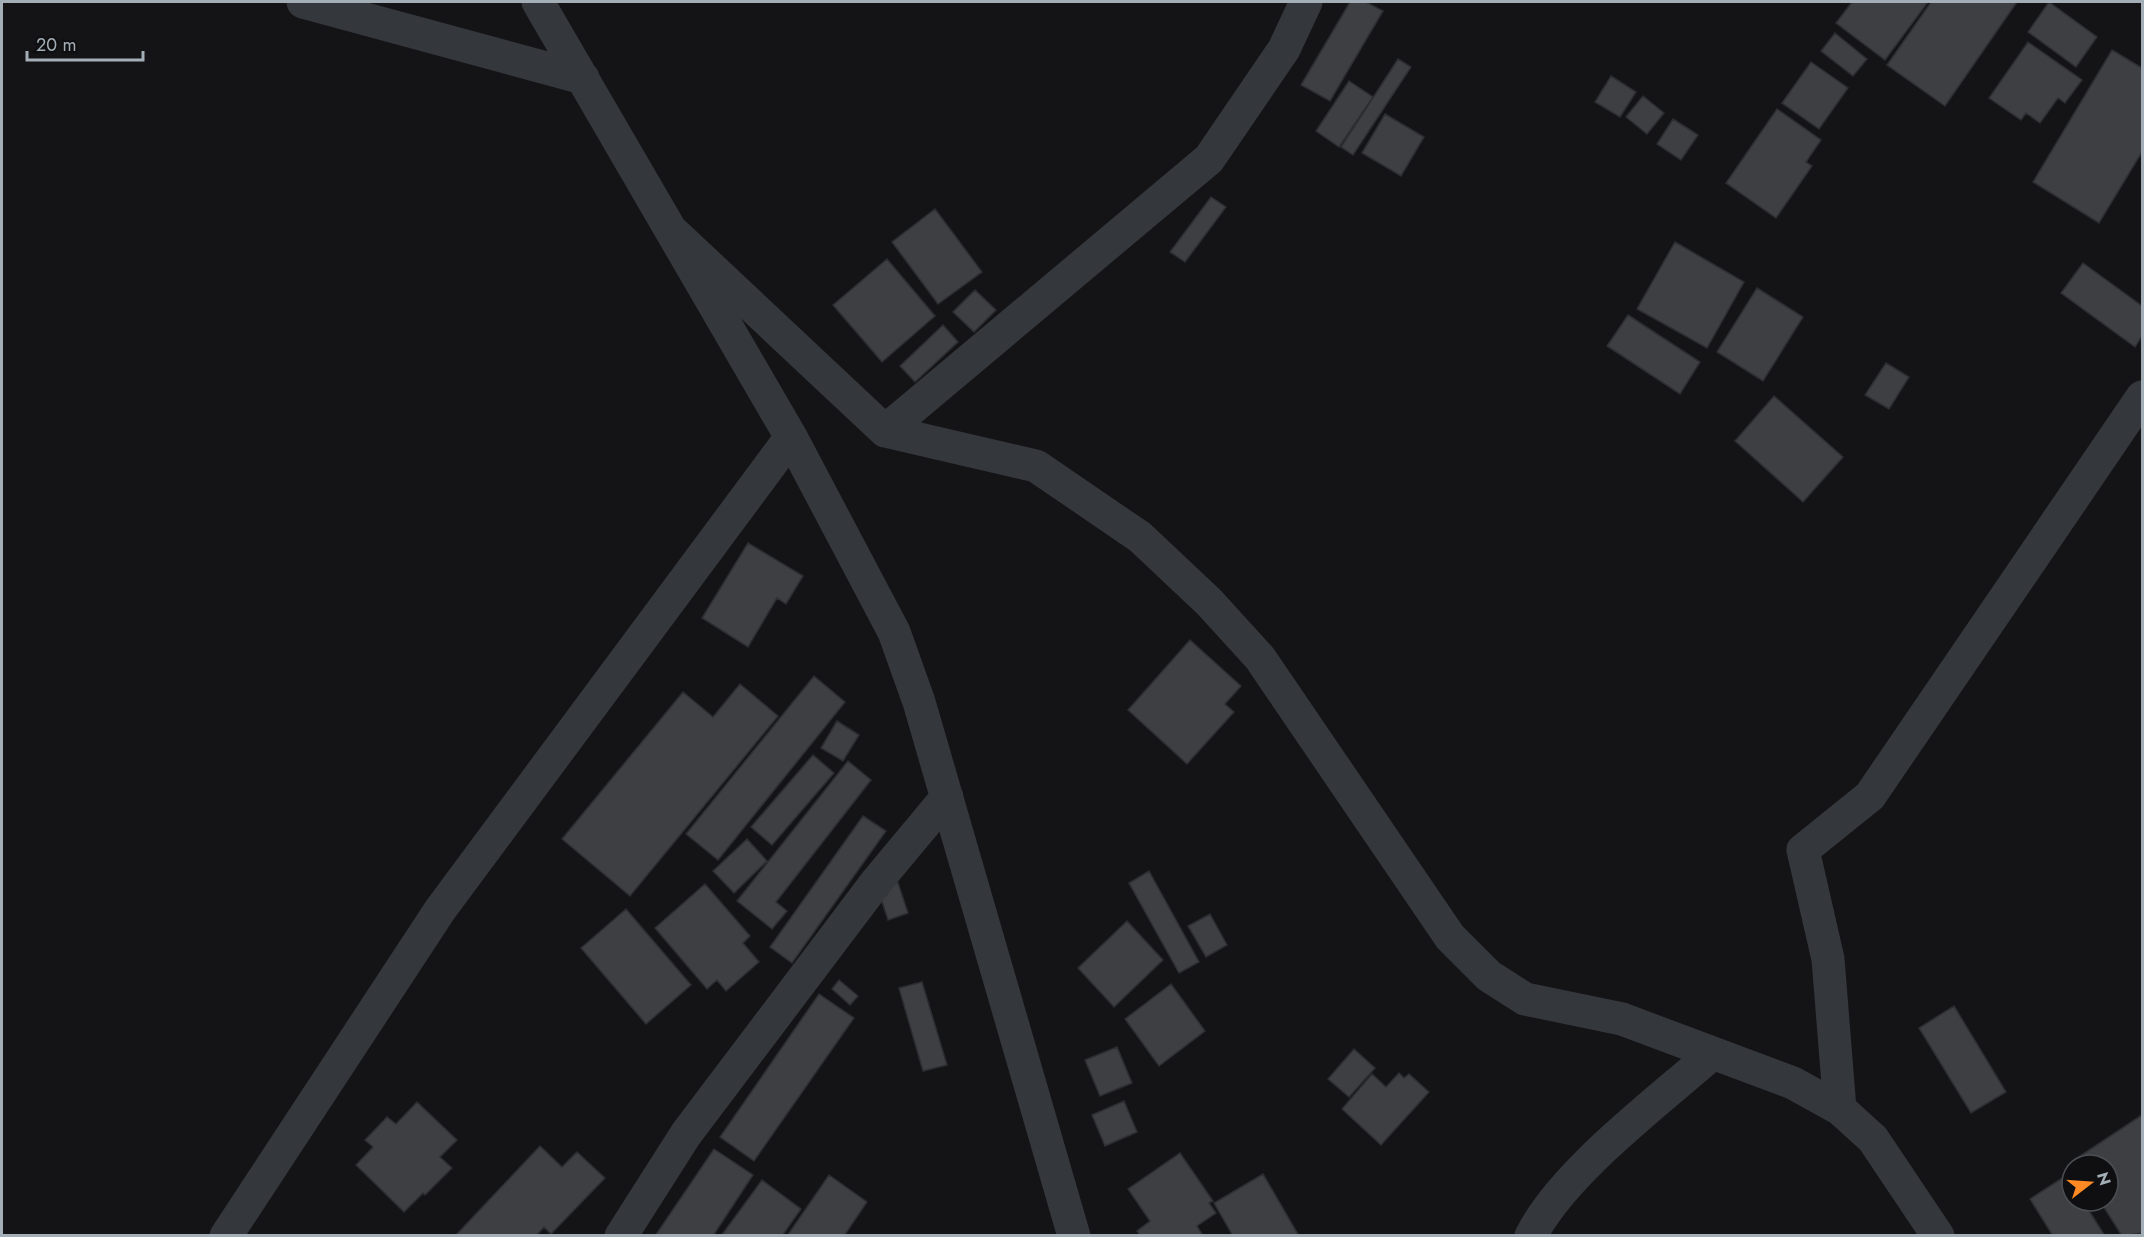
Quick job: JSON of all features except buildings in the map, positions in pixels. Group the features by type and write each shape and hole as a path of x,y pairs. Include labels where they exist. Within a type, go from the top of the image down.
{"street":[{"path":"303,2 583,78"},
{"path":"538,2 791,437 894,632 919,702 1074,1236"},
{"path":"885,431 1209,159 1284,50 1306,2"},
{"path":"673,232 885,431 1036,466 1140,537 1209,602 1260,658 1450,937 1489,976 1526,999 1622,1019 1793,1083 1840,1109 1873,1139 1938,1236"},
{"path":"1840,1109 1828,959 1803,850 1870,796 2091,477 2142,397"},
{"path":"226,1236 440,910 791,437"},
{"path":"621,1236 686,1134 877,881 947,797"},
{"path":"1531,1236 1540,1217 1588,1164 1713,1053"}]}
